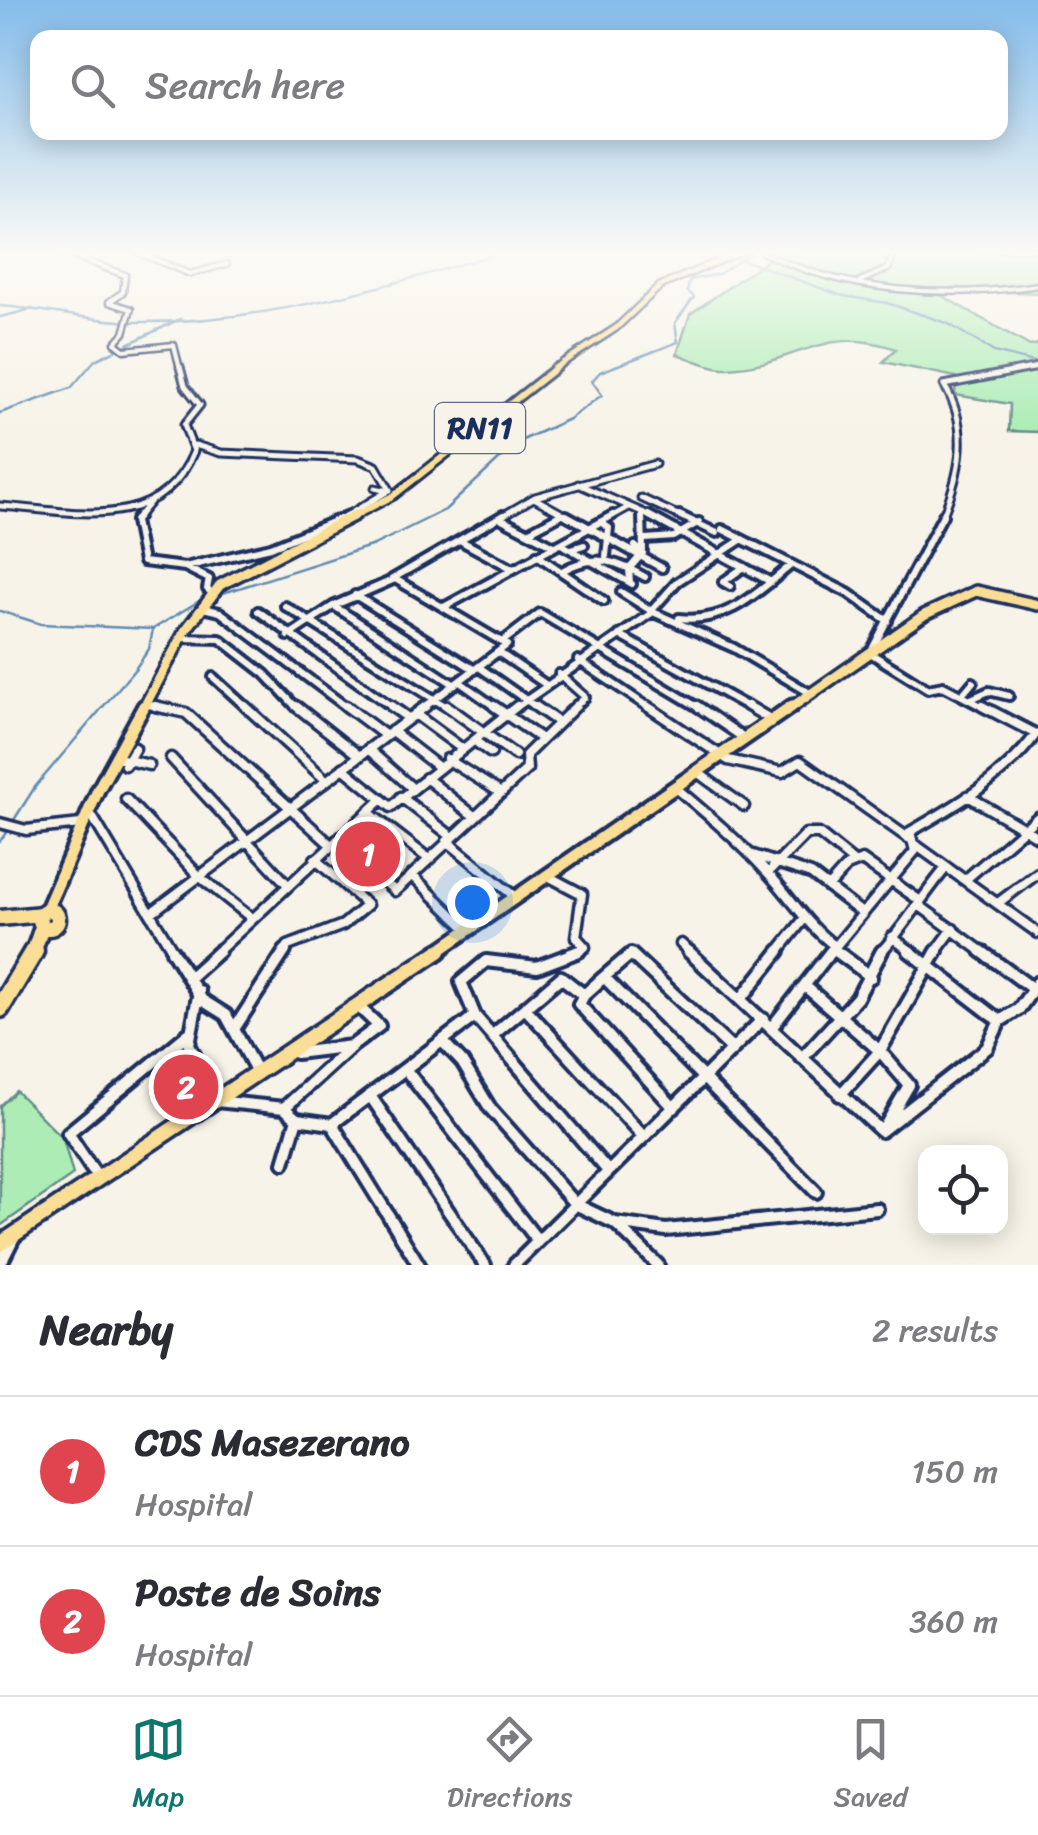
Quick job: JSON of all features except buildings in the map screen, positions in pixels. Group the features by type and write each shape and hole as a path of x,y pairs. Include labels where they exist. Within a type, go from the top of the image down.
{"highway":[{"path":"0,1008 37,945 45,919 8,918"}],"main road":[{"name":"RN11","path":"45,919 88,810 123,761 145,704 207,600 244,569 343,524 392,496 539,378 616,328 634,311"},
{"path":"0,1244 97,1177 259,1075 924,615 964,594 998,592 1038,605"}],"street":[{"path":"130,311 124,333 116,343 124,350 174,345 185,386 200,405 184,425 194,444 221,453 358,459 384,474 392,496"},
{"path":"908,838 921,823 951,810 1018,757 1036,734 942,686 929,690 870,653 942,521 962,436 953,414 953,397 944,385 1038,367"},
{"path":"194,444 180,482 152,500 135,520 141,558 148,565 186,567 222,554 280,545 358,510 388,491 375,488"},
{"path":"288,636 333,606 462,542 533,498 655,464"},
{"path":"577,484 684,532 771,582"},
{"path":"533,498 642,553"},
{"path":"641,498 742,539 848,594 888,621"},
{"path":"0,506 82,512 152,500"},
{"path":"444,606 630,507"},
{"path":"501,518 588,557 631,583 629,569 642,553 645,539 642,512"},
{"path":"526,531 563,514"},
{"path":"600,522 610,528 606,552"},
{"path":"645,539 664,540 699,522"},
{"path":"570,538 571,550"},
{"path":"342,768 390,807 436,766 486,735 545,684 653,610 677,582 742,539"},
{"path":"462,542 512,569"},
{"path":"571,550 584,545"},
{"path":"635,546 662,568"},
{"path":"562,571 606,552"},
{"path":"606,552 644,578"},
{"path":"536,555 604,602"},
{"path":"621,592 664,614 686,620 708,618 742,607 791,565"},
{"path":"186,567 209,579 207,600 221,613 436,766"},
{"path":"730,586 723,582 744,567"},
{"path":"151,913 507,645 444,606 390,579"},
{"path":"354,595 477,668 558,722"},
{"path":"285,606 437,699 515,754"},
{"path":"333,606 540,738"},
{"path":"258,611 288,636 461,748"},
{"path":"502,642 540,612 674,690 744,738"},
{"path":"664,614 810,693"},
{"path":"618,634 663,664 701,677 770,719"},
{"path":"182,638 220,640 265,674 310,720 358,755"},
{"path":"498,652 545,684"},
{"path":"578,660 720,754 774,771 800,761 1037,931"},
{"path":"145,704 186,713 289,811 395,890 527,769 526,755 586,695 559,674"},
{"path":"213,677 326,780"},
{"path":"966,697 973,682"},
{"path":"966,697 989,692 1009,696"},
{"path":"475,741 491,754"},
{"path":"123,761 135,748"},
{"path":"368,749 411,787"},
{"path":"171,758 286,883"},
{"path":"447,759 500,793"},
{"path":"123,761 150,765"},
{"path":"696,771 744,806"},
{"path":"426,778 474,816"},
{"path":"674,786 738,840 800,906 804,919 871,977"},
{"path":"968,796 1038,836"},
{"path":"401,797 515,897"},
{"path":"126,799 200,877 250,917"},
{"path":"190,977 286,883 380,801"},
{"path":"88,810 202,1000 226,1015 259,1075"},
{"path":"368,812 429,859"},
{"path":"964,880 1038,817"},
{"path":"0,823 26,830 82,824"},
{"path":"768,873 784,860 798,839 819,834 854,862 868,862 953,929 1035,986 1019,1008 1000,1020 988,1048 882,1131"},
{"path":"514,1265 641,1134 674,1108 732,1048 768,1023 806,987 916,846"},
{"path":"748,854 784,860 836,888 862,913"},
{"path":"233,1030 288,946 343,925 367,905 315,859"},
{"path":"828,886 854,862"},
{"path":"802,1058 871,977 875,962 946,868"},
{"path":"412,875 469,931"},
{"path":"545,875 582,894 576,938 585,947 544,969 511,970 486,961 461,982 475,1016 608,1171"},
{"path":"998,903 1036,878"},
{"path":"741,999 804,919"},
{"path":"840,1095 880,1051 928,963 953,929"},
{"path":"892,938 1000,1020"},
{"path":"681,944 882,1131"},
{"path":"674,1108 579,1004 584,995 631,954 732,1048"},
{"path":"494,1034 561,977 584,995"},
{"path":"604,977 816,1192"},
{"path":"806,987 880,1051 910,1089 882,1131"},
{"path":"199,991 188,1034 195,1060 216,1100 284,1108 297,1119 332,1124 475,1016"},
{"path":"284,1108 379,1026 358,1007"},
{"path":"525,1008 641,1134"},
{"path":"97,1177 68,1134 188,1034"},
{"path":"443,1042 462,1062 490,1108 575,1204 615,1223 666,1230 877,1209"},
{"path":"289,1054 352,1046"},
{"path":"406,1070 538,1241"},
{"path":"371,1097 485,1265"},
{"path":"284,1163 297,1119"},
{"path":"332,1124 419,1265"},
{"path":"615,1223 658,1265"},
{"path":"0,1265 16,1232"}],"green space":[{"path":"969,311 1030,346 1038,344 1038,432 1009,431 1010,404 955,395 956,377 883,362 896,349 870,342 829,343 753,365 709,365 677,354 690,314"},
{"path":"16,1091 63,1139 73,1175 0,1226 0,1106"}],"waterway":[{"path":"0,317 25,311"},
{"path":"41,311 102,320 176,321"},
{"path":"176,321 268,311"},
{"path":"217,595 374,545 445,510 518,442 569,419 602,395 592,381 600,372 678,342 675,323 684,311"},
{"path":"911,311 947,323 994,352 1038,363"},
{"path":"176,321 180,319"},
{"path":"0,413 71,388 95,360 176,321"},
{"path":"153,629 204,598"},
{"path":"0,611 41,624 153,629"},
{"path":"12,823 35,787 135,669 149,649 153,629"},
{"path":"0,841 8,830"}],"place":[{"name":"CDS Masezerano","path":"368,854"},
{"name":"Poste de Soins","path":"186,1087"}]}
